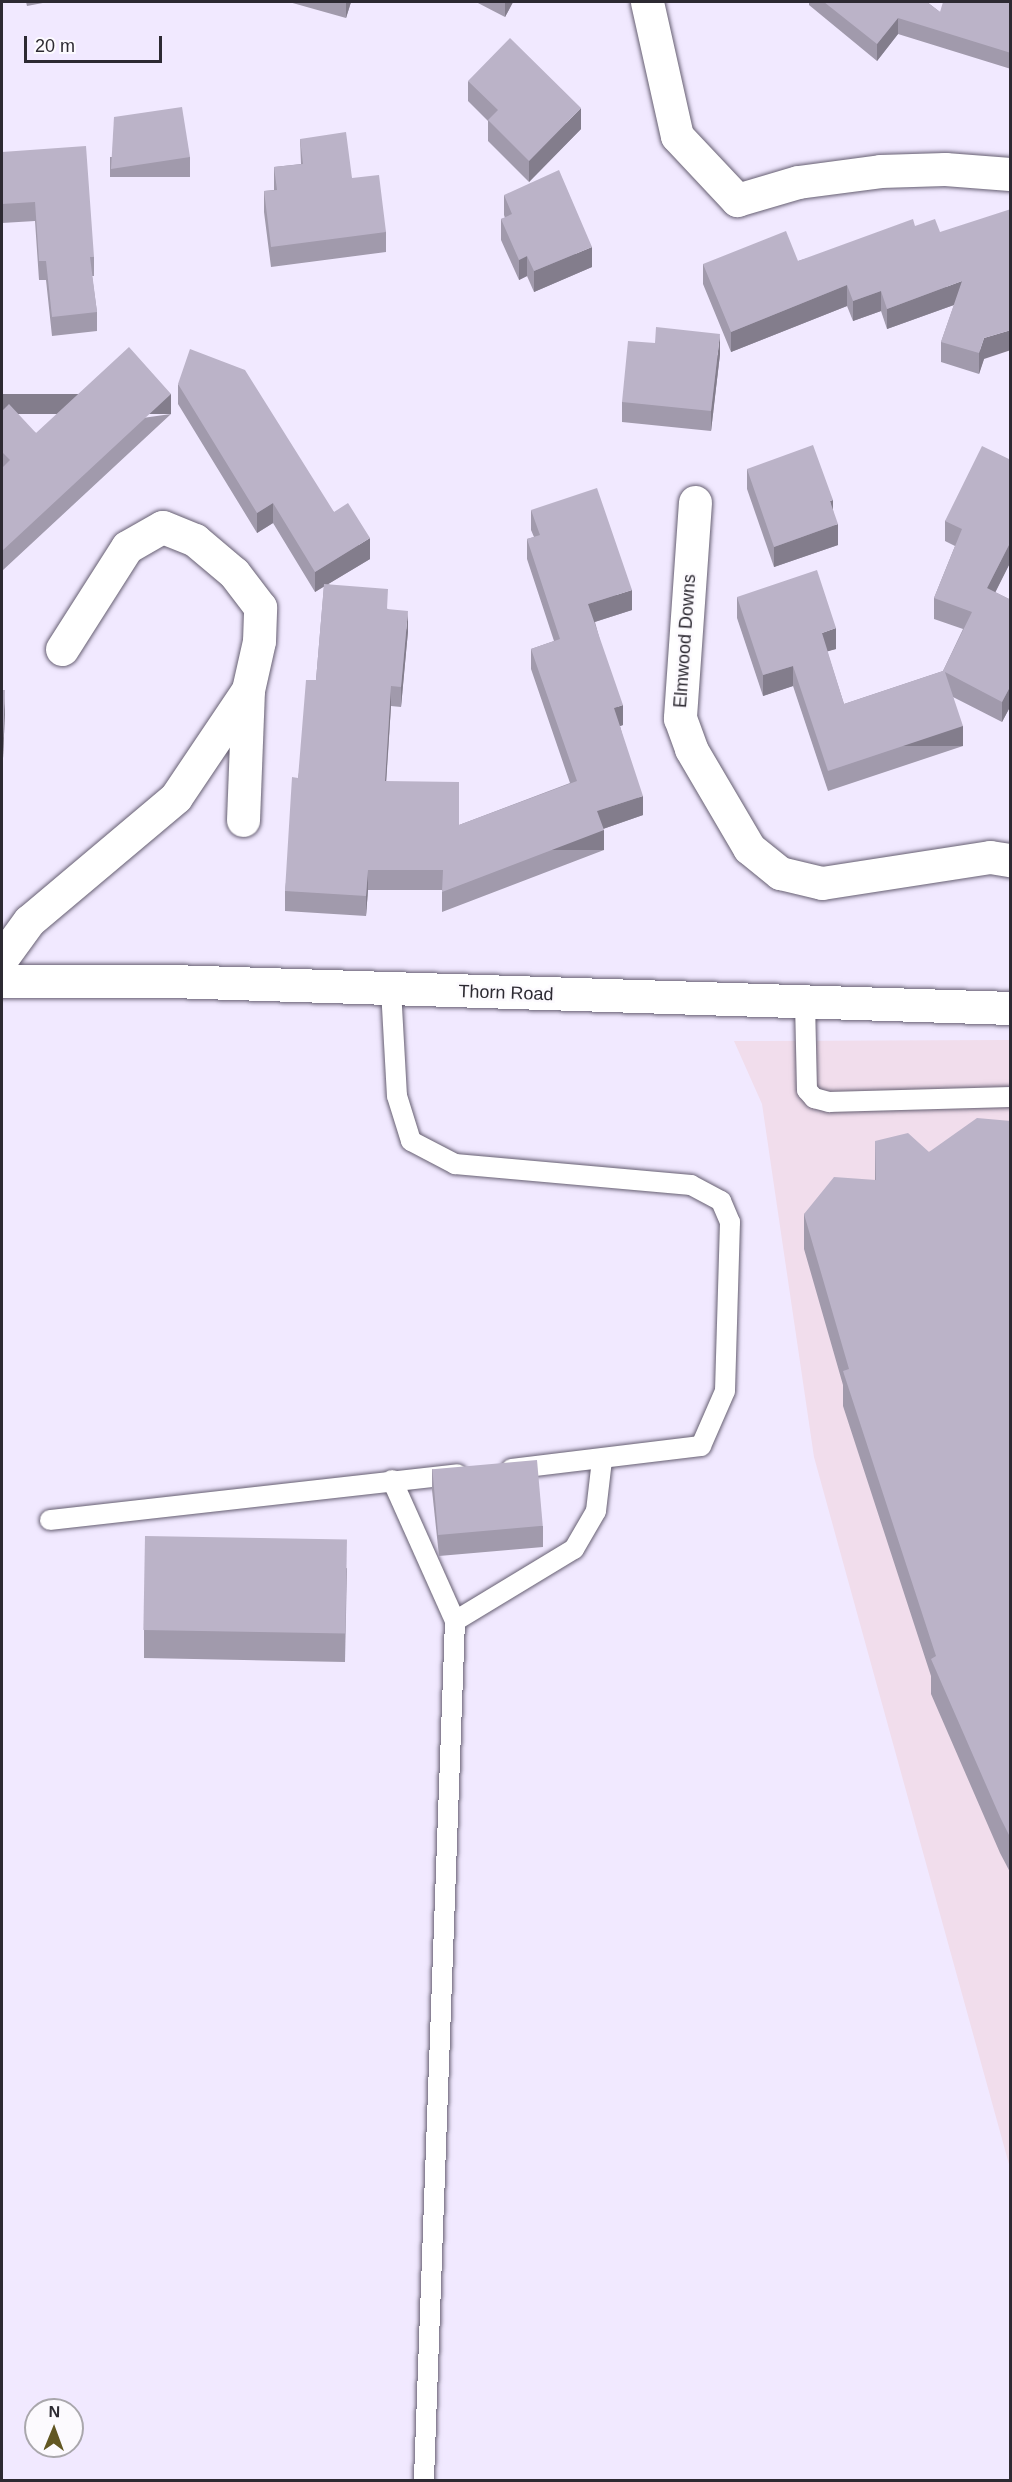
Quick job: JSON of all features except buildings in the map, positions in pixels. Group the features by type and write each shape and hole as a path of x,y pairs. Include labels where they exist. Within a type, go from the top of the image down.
{"street":[{"path":"647,2 677,136 737,200 798,183 880,171 945,169 1011,174"},
{"name":"Elmwood Downs","path":"695,502 680,717 691,748 749,848 780,873 822,883 990,857 1011,860"},
{"path":"62,649 127,547 162,527 195,540 234,573 260,607 259,641 248,690 243,820"},
{"path":"2,958 29,921 176,796 248,690"},
{"name":"Thorn Road","path":"2,981 391,989 1011,1008"}],"lane":[{"path":"391,989 397,1096 411,1141 455,1164 691,1185 722,1201 730,1222 725,1391 701,1446 602,1460 497,1470"},
{"path":"805,1002 807,1090 814,1098 829,1102 1011,1097"},
{"path":"455,1621 574,1549 596,1511 602,1460"},
{"path":"50,1520 473,1472"},
{"path":"392,1480 455,1621 424,2481"}],"shaded area":[{"path":"1010,1040 1010,2168 814,1457 762,1104 734,1041"}]}
